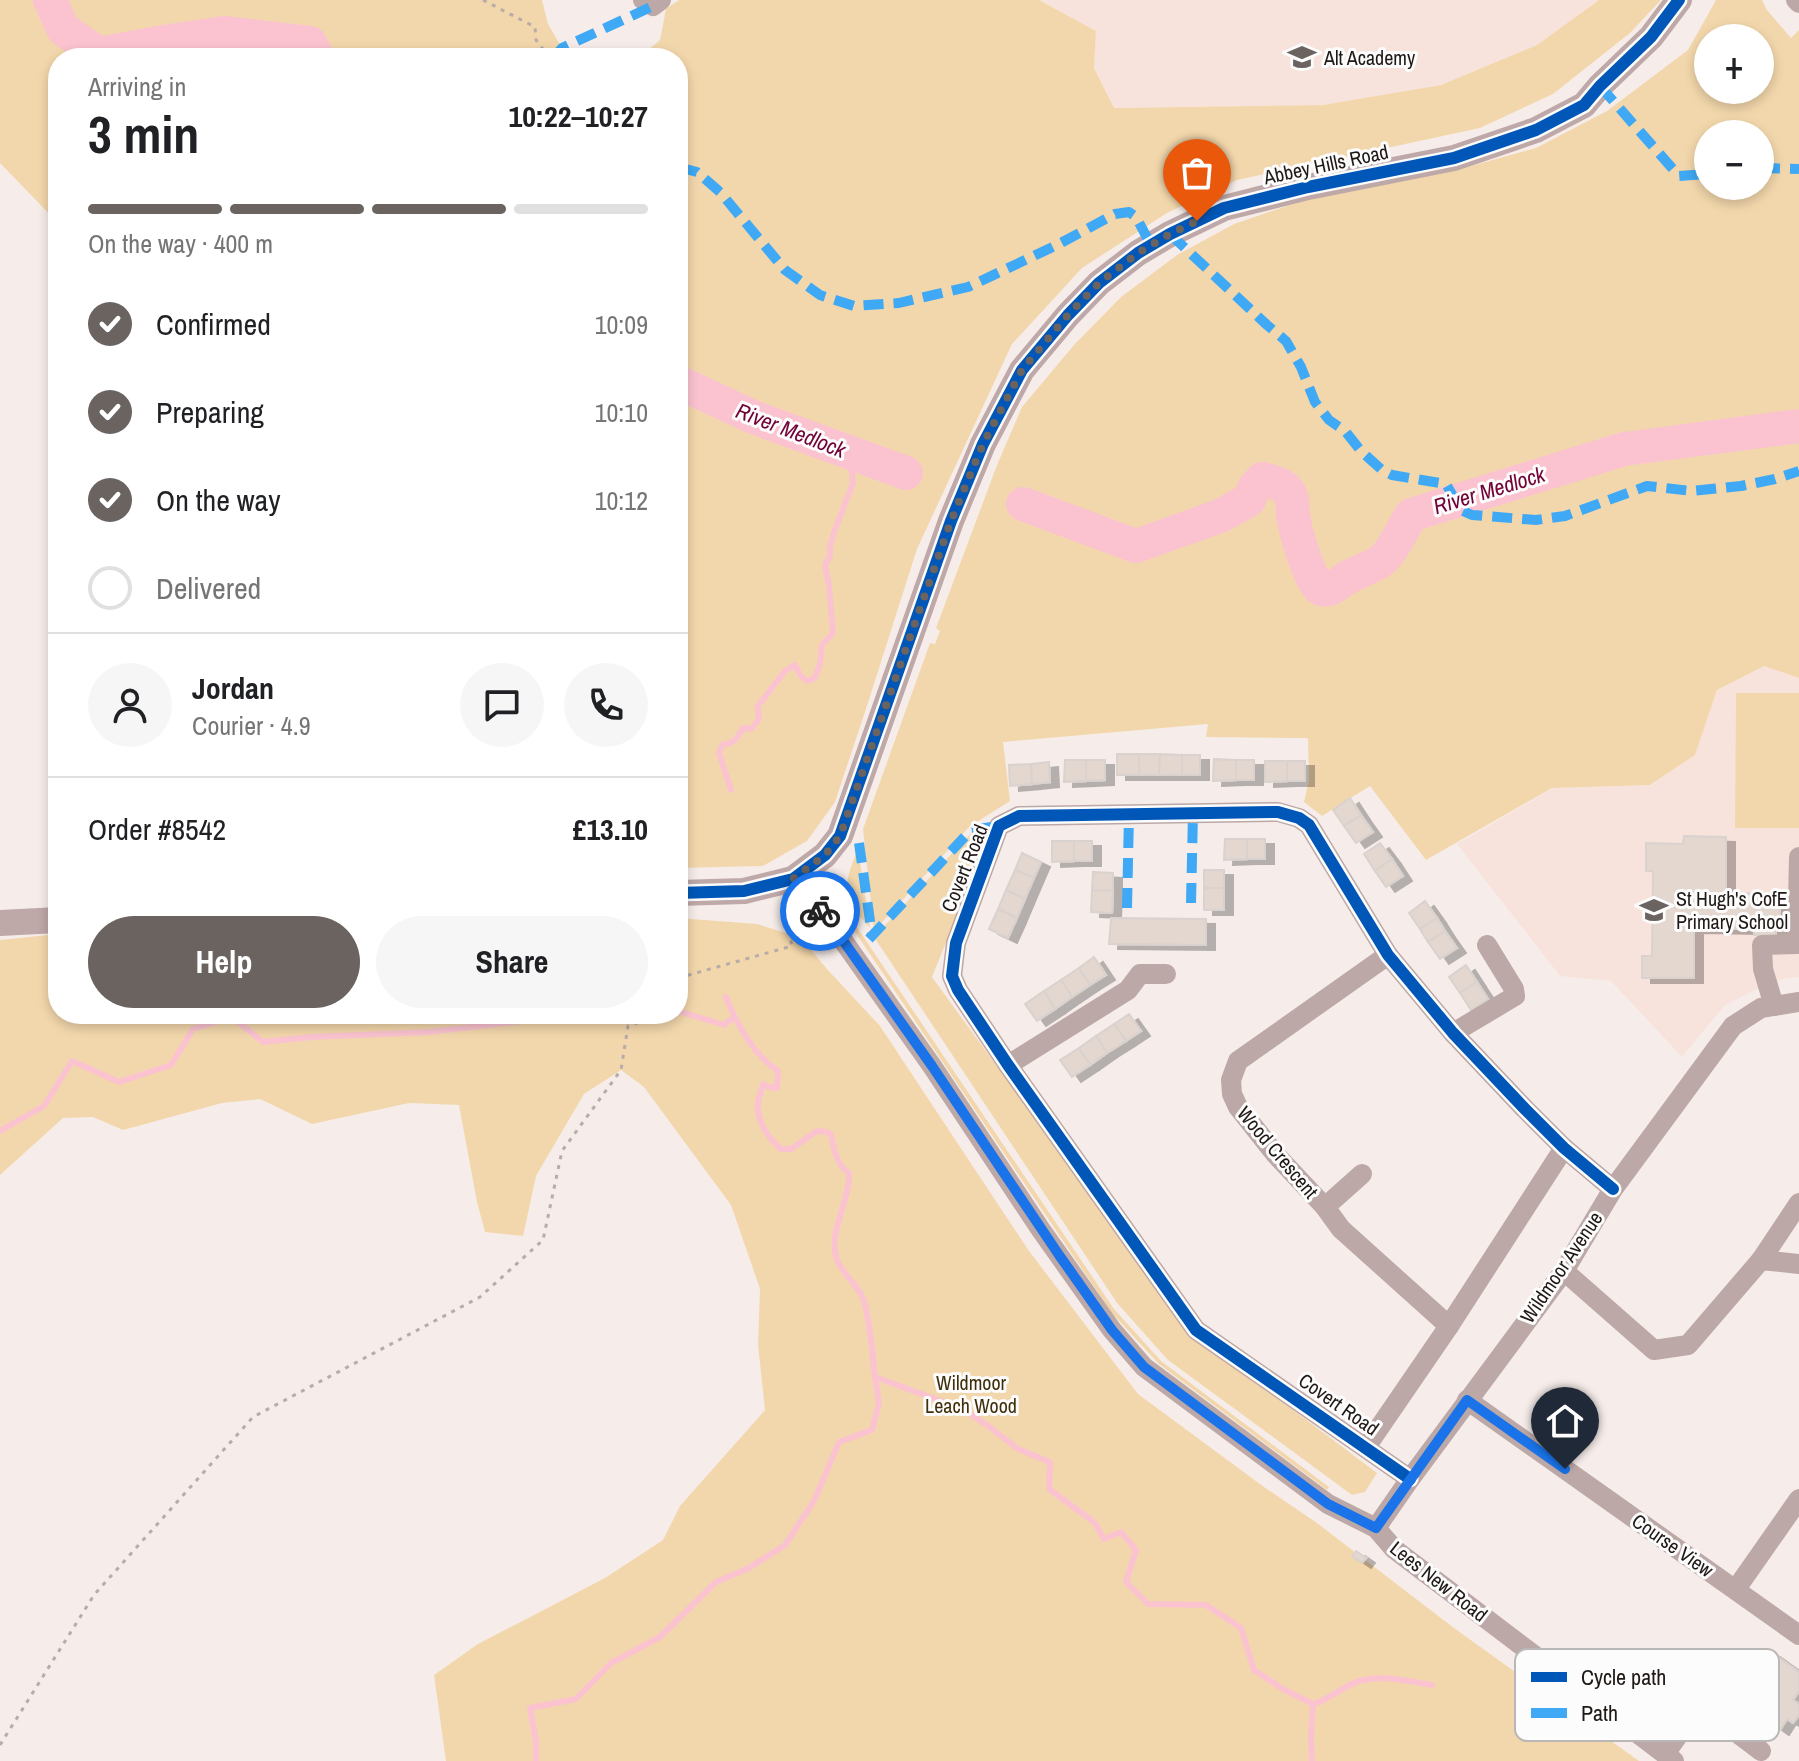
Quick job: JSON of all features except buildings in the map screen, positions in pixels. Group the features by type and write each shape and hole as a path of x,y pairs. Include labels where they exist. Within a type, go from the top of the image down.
{"main road":[{"name":"Abbey Hills Road","path":"793,879 825,855 840,836 951,521 983,444 1022,370 1099,283 1138,253 1224,208 1308,187 1454,158 1536,130 1584,105 1651,37 1679,0"},
{"path":"688,893 744,891 793,879"},
{"path":"0,923 48,921"}],"street":[{"name":"Covert Road","path":"1410,1479 1196,1330 958,990 952,976 956,943 999,826 1019,816 1278,812 1299,818 1309,825 1388,955 1453,1033 1564,1148 1613,1189"},
{"path":"1774,1006 1763,969 1762,945 1797,944 1799,857"},
{"name":"Lees New Road","path":"793,879 832,925 1112,1330 1144,1367 1328,1504 1376,1528 1394,1549 1526,1649"},
{"path":"1453,1033 1515,996 1514,989 1487,945"},
{"name":"Wood Crescent","path":"1388,955 1238,1061 1231,1080 1232,1094 1238,1107 1276,1155 1325,1207 1341,1229 1449,1326"},
{"path":"1008,1065 1128,990 1140,974 1166,974"},
{"name":"Wildmoor Avenue","path":"1376,1528 1564,1271 1613,1189 1733,1026 1761,1008 1799,1002"},
{"path":"1366,1447 1564,1148"},
{"path":"1325,1207 1362,1174"},
{"path":"1564,1271 1654,1350 1688,1345 1761,1260 1799,1203"},
{"path":"1761,1260 1799,1264"},
{"name":"Course View","path":"1467,1400 1799,1635"},
{"path":"1736,1589 1799,1499"},
{"name":"Lees New Road","path":"1648,1741 1670,1758"},
{"path":"1748,1741 1761,1751"}],"path":[{"path":"483,0 535,27 536,40 542,48"},
{"path":"688,975 792,946 788,930 793,879"},
{"path":"0,1745 94,1595 253,1417 480,1297 543,1240 562,1151 621,1070 628,1026 634,1024"}],"shaded area":[{"name":"Alt Academy","path":"1039,0 1599,0 1537,45 1441,85 1323,105 1113,108 1094,68 1096,31"},
{"name":"St Hugh's CofE Primary School","path":"1764,665 1799,678 1799,977 1766,985 1725,1005 1682,1057 1611,981 1560,976 1457,844 1553,788 1650,785 1695,755 1717,690"}],"green space":[{"path":"0,0 542,0 548,24 562,48 48,48 48,213 0,163"},
{"path":"679,0 1039,0 1096,31 1094,68 1114,108 1323,105 1441,85 1537,45 1599,0 1661,0 1630,33 1553,94 1480,128 1237,180 1167,213 1082,268 1012,344 917,549 835,802 807,841 763,866 688,868 688,48 651,48 660,40 666,9"},
{"path":"1716,0 1762,0 1791,38 1799,30 1799,678 1764,666 1717,690 1695,755 1650,785 1552,788 1426,860 1370,786 1322,816 1304,802 1309,780 1306,738 1206,737 1208,724 1003,742 1010,801 969,827 874,931 863,829 930,643 935,644 940,631 936,628 997,465 1022,407 1074,345 1121,297 1177,255 1234,224 1307,199 1456,170 1536,148 1607,111 1688,50 1694,39 1694,104 1774,104 1774,24 1703,24"},
{"path":"1736,693 1799,693 1799,828 1735,828"},
{"path":"991,831 932,977 1191,1333 1377,1473 1365,1492 1352,1495 1168,1360 1117,1303 874,937 972,832"},
{"path":"858,849 870,928 854,908 848,891 849,873"},
{"path":"844,908 1114,1309 1161,1361 1329,1487 1327,1490 1159,1364 1111,1312 841,911"},
{"name":"Wildmoor Leach Wood","path":"688,919 757,924 801,938 880,1026 1029,1251 1138,1394 1515,1672 1515,1741 1611,1741 1639,1761 446,1761 434,1675 478,1644 605,1578 663,1540 680,1506 765,1410 758,1345 760,1289 731,1205 644,1087 621,1070 584,1094 536,1176 523,1236 485,1232 459,1105 409,1103 312,1124 260,1099 222,1103 123,1130 93,1117 63,1118 0,1175 0,940 48,935 48,1024 688,1024"}],"waterway":[{"name":"River Medlock","path":"50,0 63,29 90,48"},
{"name":"River Medlock","path":"131,48 224,33 310,43 313,48"},
{"name":"River Medlock","path":"688,387 753,417 906,473"},
{"name":"River Medlock","path":"1023,504 1136,546 1220,516 1249,500 1262,479 1270,481 1284,487 1291,495 1294,523 1304,556 1312,577 1324,590 1381,561 1411,515 1624,449 1799,426"},
{"path":"731,790 719,753 722,745 735,740 743,728 751,729 759,719 758,706 785,671 795,665 807,681 815,678 822,645 833,633 825,565 853,483 851,466 841,462 838,448"},
{"path":"726,997 747,1038 778,1071 777,1088 763,1084 758,1101 761,1123 768,1135 781,1149 791,1149 817,1131 827,1132 831,1135 841,1166 849,1173 835,1250 839,1265 864,1303 875,1377 960,1408 1018,1449 1050,1462 1049,1489 1094,1522 1104,1539 1121,1532 1136,1550 1126,1582 1148,1604 1206,1605 1241,1628 1254,1670 1313,1704 1312,1761"},
{"path":"688,1014 724,1025 734,1017"},
{"path":"0,1131 44,1106 72,1061 119,1082 171,1065 193,1029 209,1024"},
{"path":"241,1024 263,1042 429,1032 496,1024"},
{"path":"536,1761 530,1708 576,1699 611,1663 660,1637 716,1582 749,1568 785,1545 814,1501 839,1442 872,1430 879,1403 875,1377"},
{"path":"1313,1704 1363,1680 1393,1679 1432,1685"}],"marked path":[{"path":"562,48 653,6"},
{"path":"1600,86 1679,176 1694,175"},
{"path":"1774,168 1799,169"},
{"path":"688,170 697,172 720,192 785,270 820,295 854,306 899,303 968,287 1115,214 1129,212 1136,217 1151,245"},
{"path":"1170,234 1286,341 1315,402 1361,451 1392,475 1446,484 1461,510 1472,515 1536,520 1565,516 1647,486 1692,491 1741,486 1799,471"},
{"path":"1191,903 1193,813"},
{"path":"1127,908 1129,814"},
{"path":"869,939 971,830 999,826"},
{"path":"859,843 872,935"}],"cycle path":[{"path":"688,893 744,891 793,879 825,855 840,836 951,521 983,444 1022,370 1099,283 1138,253 1224,208 1308,187 1454,158 1536,130 1584,105 1651,37 1679,0"},
{"path":"1410,1479 1196,1330 958,990 952,976 956,943 999,826 1019,816 1278,812 1299,818 1309,825 1388,955 1453,1033 1564,1148 1613,1189"}],"way so far":[{"path":"820,911 793,879 825,855 840,836 951,521 983,444 1022,370 1099,283 1138,253 1197,221"}],"place":[{"name":"Alt Academy","path":"1302,57"},
{"name":"St Hugh's CofE Primary School","path":"1654,910"}],"route":[{"path":"820,911 932,1066 1112,1330 1144,1367 1328,1504 1376,1528 1467,1400 1565,1469"}]}
